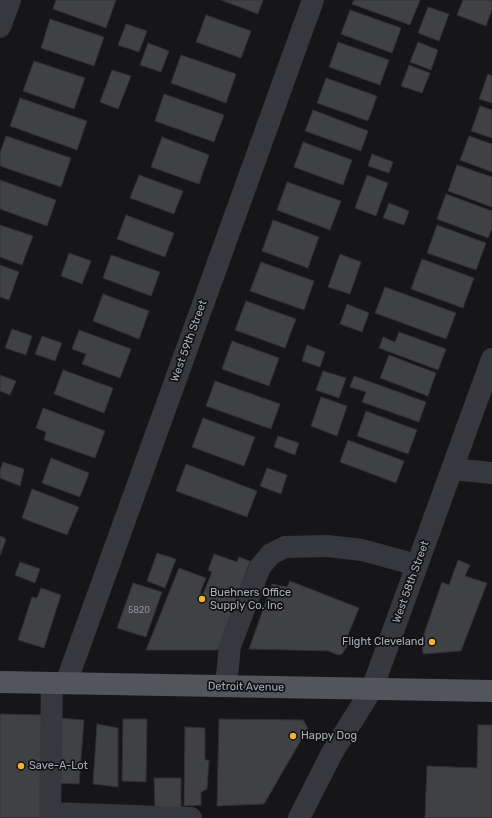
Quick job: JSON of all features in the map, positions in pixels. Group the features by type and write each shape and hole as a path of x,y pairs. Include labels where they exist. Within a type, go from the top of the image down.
{"main road":[{"name":"Detroit Avenue","path":"0,682 492,691"}],"street":[{"path":"0,27 10,0"},
{"name":"West 59th Street","path":"191,818 50,813 59,683 313,0"},
{"name":"West 58th Street","path":"299,818 332,753 372,689 492,359"},
{"path":"452,469 492,473"},
{"path":"226,686 230,646 260,567 271,554 285,547 327,546 362,550 417,565"}],"building":[{"path":"56,0 116,0 106,28 53,9"},
{"path":"221,0 263,0 258,14"},
{"path":"354,0 420,0 410,25 352,4"},
{"path":"463,0 492,0 492,9 486,26 457,15"},
{"path":"428,7 449,14 439,41 418,33"},
{"path":"350,10 401,28 392,53 341,34"},
{"path":"206,15 251,31 241,58 196,42"},
{"path":"50,19 104,37 94,66 41,48"},
{"path":"126,24 147,31 139,52 118,45"},
{"path":"338,42 389,60 380,85 329,67"},
{"path":"418,42 438,50 431,70 410,62"},
{"path":"148,43 169,51 161,72 140,65"},
{"path":"181,55 236,74 226,103 171,83"},
{"path":"34,61 85,78 74,109 23,91"},
{"path":"409,65 430,73 422,93 401,86"},
{"path":"112,70 131,76 118,109 100,102"},
{"path":"488,74 492,76 492,103 479,99"},
{"path":"326,78 377,96 368,121 317,103"},
{"path":"164,94 224,115 214,142 155,121"},
{"path":"20,98 87,121 77,150 10,126"},
{"path":"480,106 492,110 492,138 471,131"},
{"path":"313,110 368,131 361,151 305,131"},
{"path":"6,136 71,158 61,187 0,166 0,153"},
{"path":"469,136 492,144 492,172 460,160"},
{"path":"162,137 209,155 199,184 151,167"},
{"path":"303,142 352,160 343,185 294,167"},
{"path":"372,154 393,162 389,173 368,166"},
{"path":"457,165 492,177 492,207 448,191"},
{"path":"139,175 183,191 174,214 130,198"},
{"path":"367,175 388,183 376,216 355,208"},
{"path":"0,180 56,200 47,226 0,209"},
{"path":"287,182 341,201 330,230 277,210"},
{"path":"446,194 492,211 492,228 488,238 437,219"},
{"path":"389,203 409,211 404,225 383,218"},
{"path":"126,215 174,233 165,257 117,239"},
{"path":"273,220 319,237 308,268 262,251"},
{"path":"0,225 33,236 22,265 0,257"},
{"path":"437,225 486,243 476,270 427,253"},
{"path":"69,253 91,261 82,284 61,276"},
{"path":"340,254 361,262 350,294 328,287"},
{"path":"111,255 160,272 151,296 103,278"},
{"path":"422,259 474,278 463,308 411,289"},
{"path":"261,262 314,281 304,310 250,291"},
{"path":"0,265 19,272 9,300 0,297"},
{"path":"385,287 456,313 446,339 375,313"},
{"path":"103,294 149,311 139,339 93,321"},
{"path":"246,301 296,319 285,348 235,330"},
{"path":"347,304 369,313 362,332 340,324"},
{"path":"12,329 32,336 26,355 5,348"},
{"path":"79,330 131,349 120,378 82,364 86,354 72,349"},
{"path":"399,332 446,349 438,370 379,348 383,337 395,342"},
{"path":"42,336 62,343 55,361 35,354"},
{"path":"232,341 279,358 269,386 222,369"},
{"path":"307,345 325,352 320,367 302,361"},
{"path":"389,355 436,373 428,396 380,378"},
{"path":"63,370 113,388 104,413 54,394"},
{"path":"323,371 346,378 339,398 316,390"},
{"path":"0,375 16,381 10,395 0,391"},
{"path":"354,376 426,402 419,422 362,402 366,392 350,387"},
{"path":"215,381 280,404 271,429 206,406"},
{"path":"321,397 347,406 337,436 311,426"},
{"path":"43,408 105,431 95,458 44,440 46,432 36,428"},
{"path":"366,411 417,430 408,454 357,436"},
{"path":"203,418 255,437 244,466 192,447"},
{"path":"278,436 299,443 295,455 274,447"},
{"path":"348,440 404,461 396,483 340,462"},
{"path":"51,458 89,473 80,497 42,483"},
{"path":"3,462 24,469 20,486 0,478 0,470"},
{"path":"186,464 257,491 247,517 176,491"},
{"path":"267,468 287,475 281,494 260,486"},
{"path":"32,489 79,507 67,535 22,518"},
{"path":"0,536 6,539 0,556"},
{"path":"157,553 176,559 165,588 147,581"},
{"name":"Buehners Office Supply Co. Inc","path":"214,554 237,562 239,557 250,561 218,650 146,650 179,568 206,578 200,593 203,594 212,572 208,570"},
{"path":"458,560 470,565 465,576 487,583 461,651 423,654 422,640 442,582 449,585"},
{"path":"20,562 40,569 35,583 15,575"},
{"path":"290,581 359,608 346,640 348,645 342,654 338,655 328,651 249,649 272,584 287,587"},
{"path":"133,583 162,592 146,637 117,628"},
{"path":"41,588 61,595 44,648 18,640 32,597 37,598"},
{"name":"Save-A-Lot","path":"0,714 42,715 41,818 0,818"},
{"path":"58,718 84,720 79,784 58,783"},
{"path":"123,719 147,719 146,782 122,781"},
{"path":"219,719 303,720 308,728 264,804 217,806"},
{"path":"97,724 118,728 118,787 93,784"},
{"path":"478,725 492,725 492,818 425,818 427,766 477,768"},
{"path":"185,727 205,728 205,760 209,760 207,789 201,792 201,805 184,806"},
{"path":"154,778 181,778 181,808 155,808"}],"place":[{"name":"Buehners Office Supply Co. Inc","path":"202,599"},
{"name":"Flight Cleveland","path":"432,642"},
{"name":"Happy Dog","path":"293,736"},
{"name":"Save-A-Lot","path":"21,766"}]}
